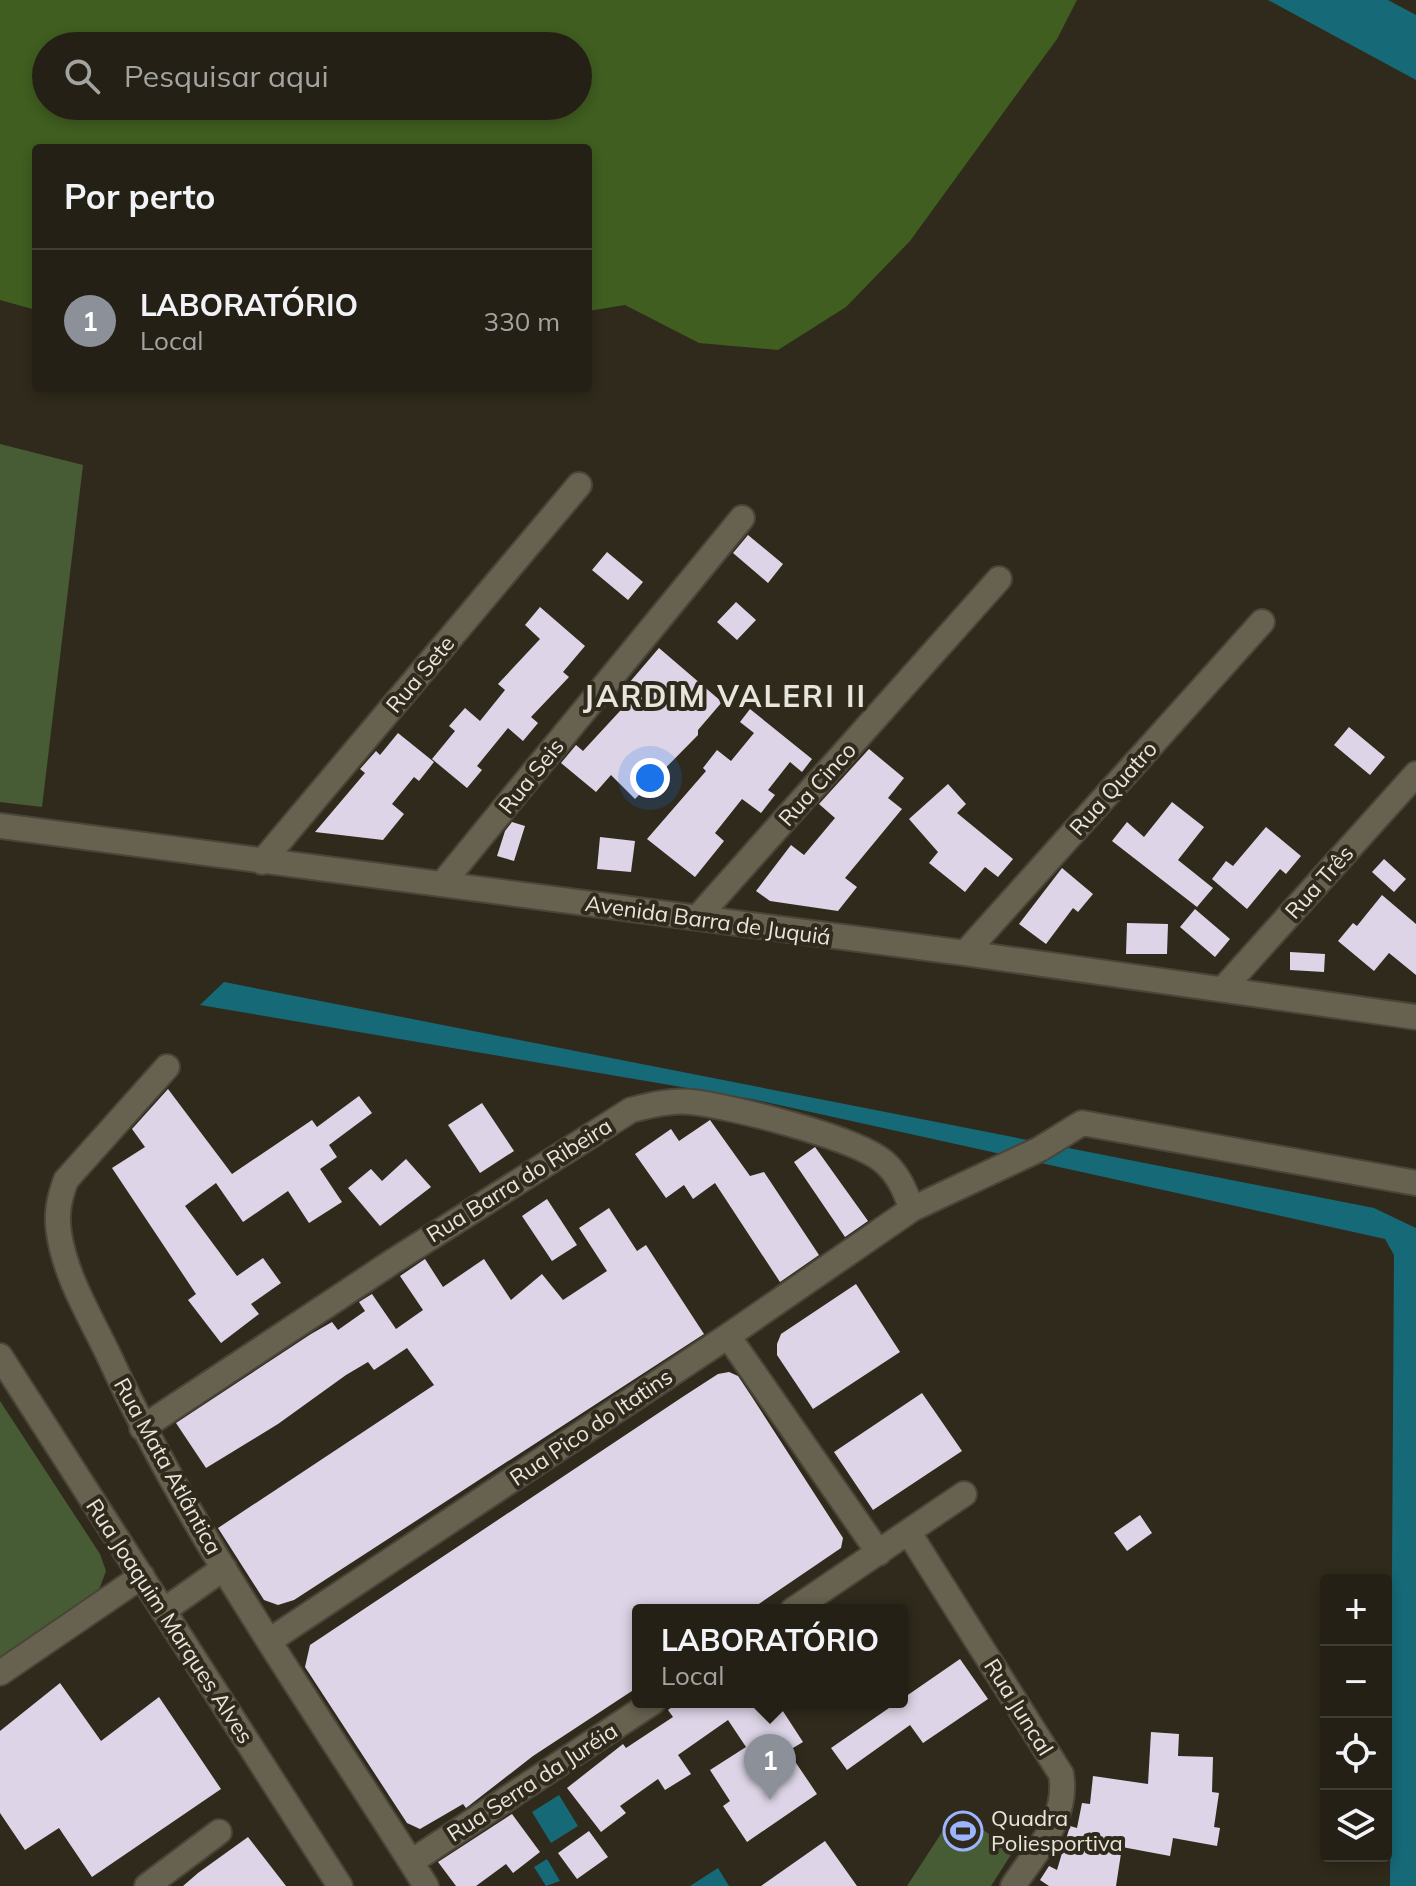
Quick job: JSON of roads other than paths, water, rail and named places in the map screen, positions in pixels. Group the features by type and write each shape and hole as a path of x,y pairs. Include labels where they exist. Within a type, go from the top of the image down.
{"street":[{"name":"Rua Sete","path":"262,862 579,485"},
{"name":"Rua Seis","path":"442,884 742,518"},
{"name":"Rua Cinco","path":"698,917 999,579"},
{"name":"Rua Quatro","path":"965,953 1262,622"},
{"name":"Rua Três","path":"1223,989 1416,774"},
{"name":"Avenida Barra de Juquiá","path":"0,826 965,953 1416,1017"},
{"name":"Rua Mata Atlântica","path":"167,1067 81,1159 66,1180 57,1203 59,1234 68,1267 142,1428 269,1641 426,1886"},
{"name":"Rua Barra do Ribeira","path":"142,1428 392,1262 631,1110 659,1103 691,1102 848,1141 885,1162 901,1181 912,1209"},
{"name":"Rua Pico do Itatins","path":"269,1641 728,1336 912,1209 1040,1149 1082,1123 1416,1183"},
{"path":"728,1336 879,1553"},
{"name":"Rua Joaquim Marques Alves","path":"0,1356 340,1886"},
{"path":"802,1604 964,1494"},
{"name":"Rua Juncal","path":"909,1533 1061,1774 1064,1792 1060,1814 1013,1886"},
{"path":"163,1611 224,1568"},
{"path":"0,1673 142,1576"},
{"name":"Rua Serra da Juréia","path":"411,1862 644,1708"},
{"path":"147,1886 219,1832"}],"water":[{"path":"1268,0 1388,0 1416,15 1416,80"},
{"path":"224,982 1374,1208 1416,1228 1416,1886 1390,1886 1394,1255 1385,1239 752,1099 200,1005"},
{"path":"559,1795 578,1826 551,1843 532,1812"},
{"path":"547,1859 560,1881 546,1886 534,1867"},
{"path":"718,1868 729,1886 690,1886"}],"place":[{"name":"LABORATÓRIO","path":"770,1800"},
{"name":"Quadra Poliesportiva","path":"963,1831"}],"district":[{"name":"JARDIM VALERI II","path":"725,696"}]}
